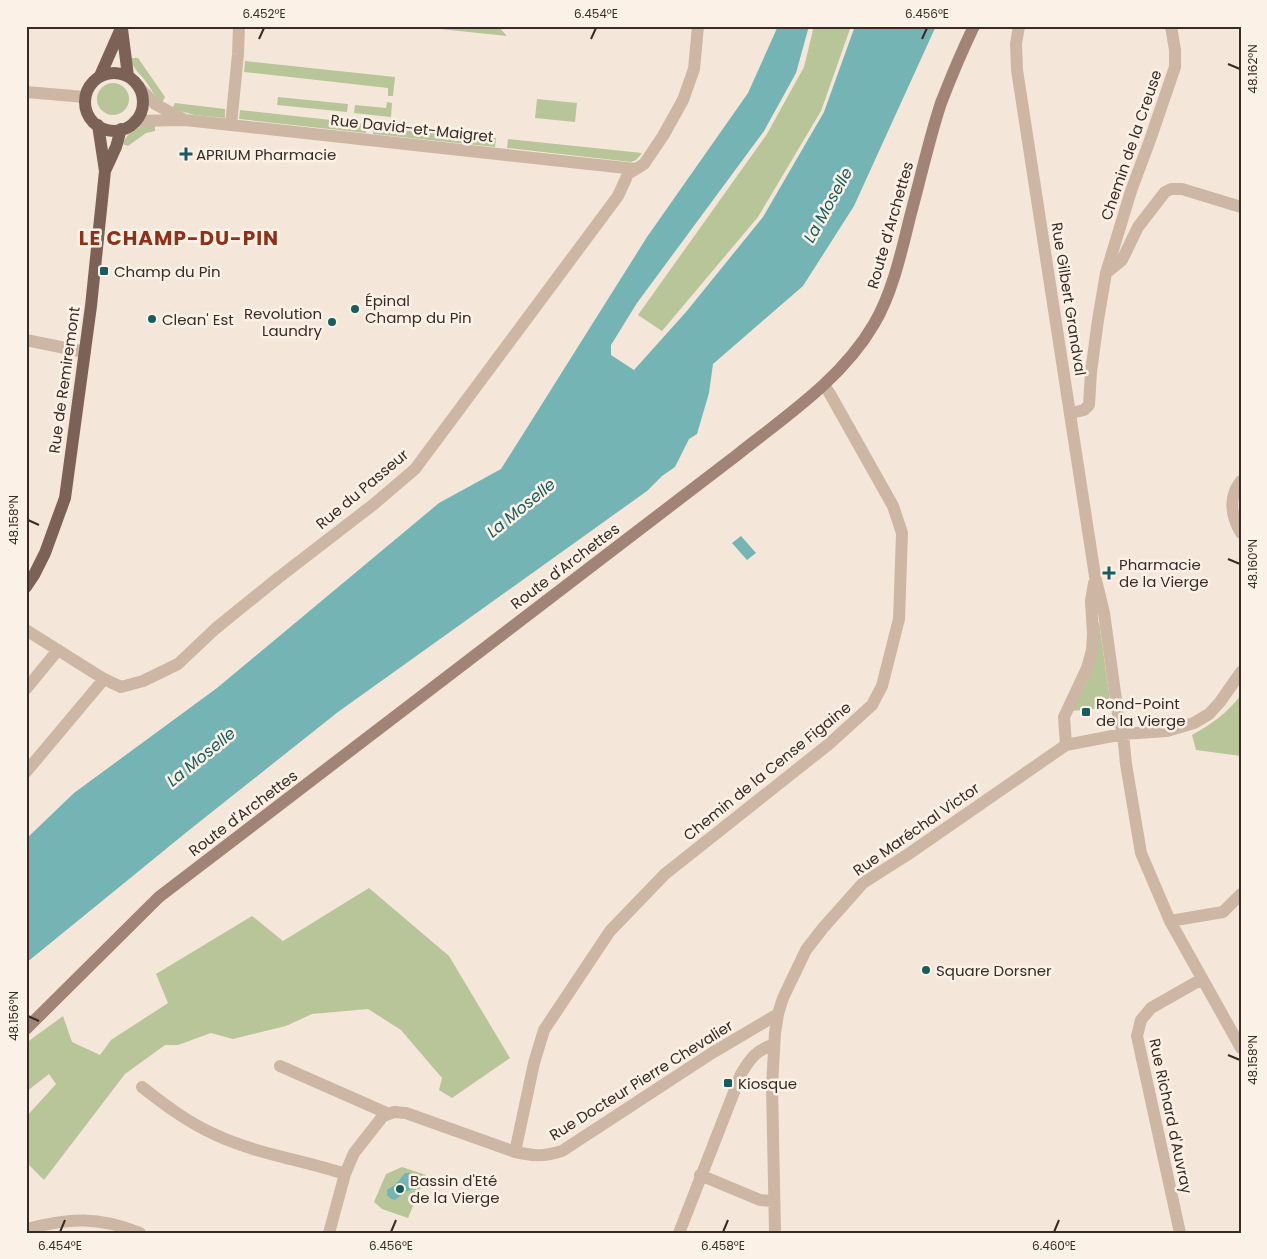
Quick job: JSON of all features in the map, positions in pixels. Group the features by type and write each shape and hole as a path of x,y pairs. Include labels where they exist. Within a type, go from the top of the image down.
{"main road":[{"path":"100,76 116,72 128,76 138,86 143,99 141,112 135,121 121,130 111,130 98,125 90,118 86,109 85,98 90,85 100,76 122,26 128,76"},
{"name":"Rue de Remiremont","path":"26,587 45,553 64,498 91,306 105,171 98,125"},
{"name":"Rue de Remiremont","path":"105,171 116,147 121,130"}],"street":[{"path":"231,125 239,26"},
{"name":"Rue du Passeur","path":"26,630 104,679 121,687 143,681 178,664 215,630 278,578 374,504 415,469 618,196 628,174 644,164 663,136 683,100 694,69 698,26"},
{"name":"Route d'Archettes","path":"26,1029 159,897 737,455 824,385 859,346 874,324 886,297 898,264 941,105 961,52 974,26"},
{"name":"Rue Gilbert Grandval","path":"1019,26 1016,44 1017,70 1095,576 1104,613 1118,714 1123,734 1126,764 1141,853 1170,921 1241,1048"},
{"name":"Chemin de la Creuse","path":"1071,413 1084,410 1089,405 1091,372 1106,273 1130,191 1175,68 1175,50 1171,26"},
{"name":"Rue David-et-Maigret","path":"138,86 155,104 185,120"},
{"path":"26,92 85,98"},
{"name":"Rue David-et-Maigret","path":"135,121 185,120 635,169"},
{"path":"1106,273 1122,260 1138,227 1165,192 1171,189 1182,189 1241,207"},
{"path":"26,340 85,352"},
{"name":"Chemin de la Cense Figaine","path":"515,1152 534,1063 544,1030 610,930 665,874 829,744 872,705 882,686 899,619 902,533 893,506 824,385"},
{"path":"1241,481 1237,486 1232,502 1234,522 1241,532"},
{"name":"Rue Gilbert Grandval","path":"1066,745 1064,717 1087,668 1092,650 1091,601 1095,576"},
{"path":"26,689 58,650"},
{"name":"Rue Maréchal Victor","path":"775,1233 772,1086 778,1014 783,998 806,950 823,928 863,883 907,855 1066,745 1123,734 1167,731 1194,723 1209,714 1241,672"},
{"path":"26,772 104,679"},
{"path":"1170,921 1223,912 1241,894"},
{"name":"Rue Richard d'Auvray","path":"1180,1233 1137,1036 1141,1020 1151,1008 1202,979"},
{"name":"Rue Docteur Pierre Chevalier","path":"389,1114 394,1112 406,1113 515,1152 532,1156 546,1156 562,1151 712,1053 778,1014"},
{"path":"678,1233 741,1074 750,1059 759,1050 774,1044"},
{"path":"280,1066 389,1114"},
{"path":"142,1087 166,1106 218,1136 276,1155 345,1174"},
{"path":"329,1233 345,1174 354,1153 383,1116 389,1114"},
{"path":"700,1175 760,1200 774,1201"},
{"path":"26,1228 53,1222 83,1220 111,1223 140,1233"}],"green space":[{"path":"411,26 498,26 507,36"},
{"path":"814,26 851,26 821,111 758,217 662,331 638,315 767,134 804,67"},
{"path":"130,58 138,58 165,97 162,103 136,70"},
{"path":"245,61 395,77 393,96 388,96 388,88 244,72"},
{"path":"113,83 125,87 129,99 125,111 113,115 101,111 97,99 101,87"},
{"path":"278,97 348,104 347,112 277,105"},
{"path":"537,99 577,103 575,122 535,118"},
{"path":"387,102 392,103 391,117 354,113 355,105 386,108"},
{"path":"175,103 225,109 225,118 195,115 172,109"},
{"path":"240,110 367,124 366,133 239,119"},
{"path":"155,124 155,131 146,133 128,146 122,144 128,135 136,129"},
{"path":"374,124 496,138 495,147 373,134"},
{"path":"508,139 642,153 636,160 631,162 507,148"},
{"path":"1099,622 1111,707 1072,711 1086,684 1092,667 1097,624"},
{"path":"1241,695 1241,756 1196,750 1192,735 1219,718"},
{"path":"369,888 449,956 510,1058 452,1098 439,1090 442,1078 401,1030 368,1009 312,1014 286,1026 233,1039 211,1033 178,1045 165,1045 125,1074 44,1180 26,1162 26,1117 56,1084 49,1074 26,1092 26,1043 63,1016 72,1042 100,1055 111,1040 168,1003 156,974 252,916 283,941"},
{"name":"Bassin d'Eté de la Vierge","path":"402,1167 426,1175 408,1218 382,1209 374,1202 386,1174"}],"water":[{"name":"La Moselle","path":"778,26 809,26 796,73 764,131 637,303 611,345 611,355 634,370 686,312 763,217 824,112 855,26 936,26 854,206 803,286 713,364 709,393 697,434 689,439 675,467 662,476 647,491 338,712 26,963 26,839 74,793 217,688 439,503 501,469 647,237 748,93"},
{"path":"741,536 756,553 747,560 732,543"},
{"path":"405,1173 411,1173 415,1176 417,1182 415,1188 405,1192 395,1200 391,1199 387,1195 387,1190 396,1184"}],"place":[{"name":"APRIUM Pharmacie","path":"186,154"},
{"name":"Champ du Pin","path":"104,271"},
{"name":"Épinal Champ du Pin","path":"355,309"},
{"name":"Clean' Est","path":"152,319"},
{"name":"Revolution Laundry","path":"332,322"},
{"name":"Pharmacie de la Vierge","path":"1109,573"},
{"name":"Rond-Point de la Vierge","path":"1086,712"},
{"name":"Square Dorsner","path":"926,970"},
{"name":"Kiosque","path":"728,1083"},
{"name":"Bassin d'Eté de la Vierge","path":"400,1189"}],"district":[{"name":"LE CHAMP-DU-PIN","path":"179,238"}]}
